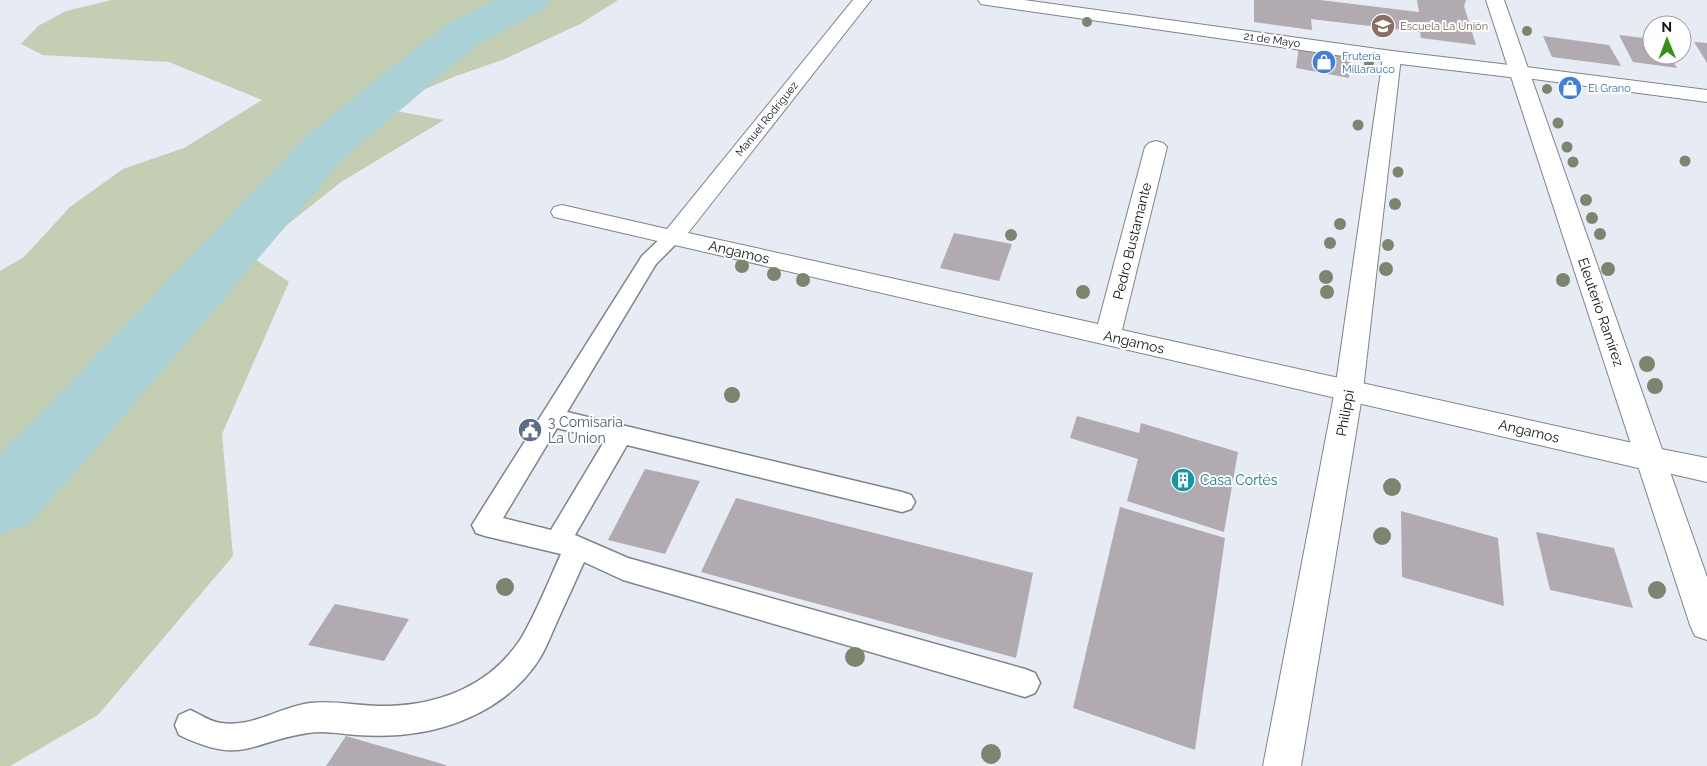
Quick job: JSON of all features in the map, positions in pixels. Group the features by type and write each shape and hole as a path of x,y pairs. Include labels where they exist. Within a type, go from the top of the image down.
{"street":[{"name":"Manuel Rodríguez","path":"672,237 862,0"},
{"name":"21 de Mayo","path":"987,0 1055,4 1392,57 1707,96"},
{"name":"Eleuterio Ramírez","path":"1495,0 1707,625"},
{"name":"Philippi","path":"1282,766 1349,390 1392,57"},
{"name":"Pedro Bustamante","path":"1108,336 1156,148"},
{"name":"Angamos","path":"562,212 1651,459 1707,470"}],"lane":[{"path":"672,237 649,260 553,418 485,525 568,545 623,568 1025,683"},
{"path":"553,418 902,502"},
{"path":"190,725 203,734 221,739 241,739 308,718 333,717 354,721 428,718 455,710 480,697 500,683 530,649 568,545 621,434"}],"green space":[{"path":"112,0 618,0 580,24 505,59 456,76 380,108 444,120 341,182 249,255 289,282 222,434 233,556 98,715 10,766 0,766 0,271 24,257 70,207 123,169 184,148 262,100 169,62 43,55 21,44 38,26 66,11"}],"building":[{"name":"Escuela La Unión","path":"1254,0 1320,0 1419,12 1417,0 1466,0 1464,6 1476,45 1421,38 1420,32 1311,19 1312,30 1254,22"},
{"path":"1619,35 1642,38 1642,63 1633,62"},
{"path":"1543,36 1609,45 1621,66 1552,57"},
{"path":"1694,42 1707,43 1707,63"},
{"name":"Frutería Millarauco","path":"1299,47 1351,56 1349,78 1296,68"},
{"path":"1655,65 1675,65 1677,68"},
{"path":"954,233 1012,244 999,281 940,268"},
{"name":"Casa Cortés","path":"1077,416 1139,433 1141,423 1238,452 1224,532 1127,501 1138,459 1070,438"},
{"path":"645,469 700,481 665,554 608,540"},
{"path":"736,498 1033,573 1016,658 701,572"},
{"path":"1120,507 1225,538 1195,750 1073,708"},
{"path":"1401,511 1498,538 1504,606 1402,577"},
{"path":"1536,532 1614,548 1633,608 1550,590"},
{"path":"335,604 409,619 384,661 308,645"},
{"path":"346,736 446,765 446,766 326,766"}],"waterway":[{"path":"0,502 61,439 325,147 461,35 529,0"}],"place":[{"name":"Escuela La Unión","path":"1383,26"},
{"name":"Frutería Millarauco","path":"1324,62"},
{"name":"El Grano","path":"1570,88"},
{"name":"3 Comisaria La Union","path":"530,430"},
{"name":"Casa Cortés","path":"1183,480"}]}
